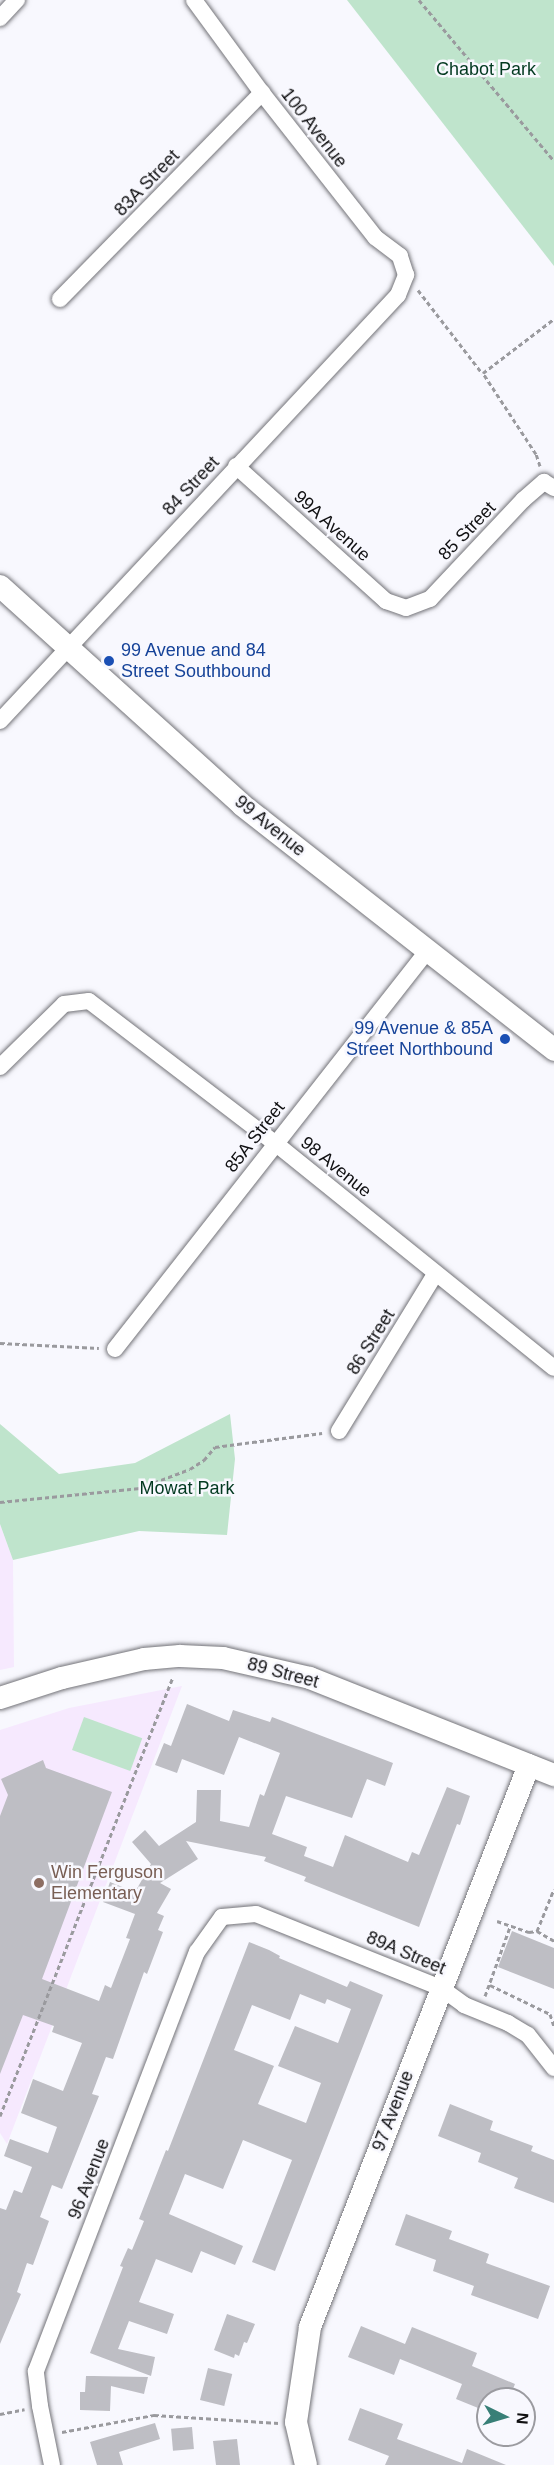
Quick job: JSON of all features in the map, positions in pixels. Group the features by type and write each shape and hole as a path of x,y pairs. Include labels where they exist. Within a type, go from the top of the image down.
{"street":[{"path":"0,18 17,0"},
{"name":"100 Avenue","path":"194,0 262,93 375,237 400,256 406,275"},
{"name":"83A Street","path":"60,299 262,93"},
{"name":"84 Street","path":"0,721 398,295 406,275"},
{"name":"99A Avenue","path":"236,466 386,601 406,608"},
{"name":"85 Street","path":"406,608 430,599 523,501 549,485"},
{"name":"99 Avenue","path":"0,586 242,805 554,1050"},
{"name":"85A Street","path":"116,1349 428,950"},
{"name":"98 Avenue","path":"0,1067 64,1004 90,1000 275,1143 554,1368"},
{"name":"86 Street","path":"339,1431 436,1273"},
{"name":"89 Street","path":"0,1698 108,1666 144,1659 180,1656 243,1661 310,1678 554,1775"},
{"name":"97 Avenue","path":"306,2465 296,2422 310,2327 529,1765"},
{"name":"89A Street","path":"222,1917 256,1914 441,1988 464,2005 508,2023 528,2035 554,2068"},
{"name":"96 Avenue","path":"52,2465 45,2436 36,2371 197,1952 222,1917"}],"path":[{"path":"419,0 554,161"},
{"path":"406,275 483,373 536,454 549,485"},
{"path":"483,373 554,320"},
{"path":"0,1343 116,1349"},
{"path":"0,1503 140,1488 190,1469 204,1460 215,1447 339,1431"},
{"path":"0,2116 180,1656"},
{"path":"537,1931 554,1889"},
{"path":"497,1921 510,1927 537,1931 554,1941"},
{"path":"484,1998 510,1927"},
{"path":"490,1985 552,2014 554,2026"},
{"path":"0,2414 40,2406"},
{"path":"45,2436 154,2415 266,2424 296,2422"}],"shaded area":[{"path":"0,1524 13,1560 14,1667 0,1670"},
{"path":"182,1686 7,2144 0,2133 0,1730 69,1708"}],"green space":[{"name":"Chabot Park","path":"347,0 554,0 554,266"},
{"name":"Mowat Park","path":"230,1414 235,1459 227,1535 139,1531 13,1560 0,1524 0,1424 59,1474 135,1463"},
{"path":"84,1717 142,1738 130,1771 72,1750"}],"building":[{"path":"187,1704 229,1721 233,1710 270,1722 272,1717 393,1763 385,1786 367,1779 352,1818 286,1796 272,1834 307,1847 304,1856 333,1867 345,1835 408,1862 412,1852 419,1855 447,1787 470,1796 460,1825 457,1824 419,1927 304,1881 306,1877 264,1861 266,1857 186,1841 198,1859 160,1883 171,1889 157,1913 164,1916 158,1930 163,1932 147,1974 144,1972 113,2059 106,2057 92,2094 99,2096 62,2189 52,2185 40,2217 49,2221 33,2265 27,2263 17,2292 21,2294 0,2344 0,2208 6,2210 14,2190 22,2193 32,2167 4,2156 10,2139 48,2153 57,2127 21,2113 33,2079 63,2091 82,2043 52,2032 54,2026 23,2015 0,2074 0,1816 8,1795 1,1779 43,1760 46,1768 112,1792 42,1979 99,2001 105,1985 111,1988 130,1939 126,1938 135,1914 103,1902 110,1882 135,1892 151,1864 132,1842 145,1830 159,1846 196,1822 197,1790 221,1790 220,1821 249,1827 260,1794 264,1796 280,1753 239,1737 224,1775 182,1759 177,1773 155,1765 164,1743 171,1746"},
{"path":"512,1931 554,1948 554,1989 498,1967"},
{"path":"249,1942 269,1950 280,1956 279,1958 347,1987 350,1981 383,1995 275,2271 252,2262 292,2160 243,2140 223,2189 185,2174 169,2214 243,2246 235,2265 201,2251 192,2273 156,2259 139,2302 174,2314 167,2334 129,2321 118,2349 155,2357 151,2376 90,2353 123,2267 120,2266 128,2248 132,2250 144,2221 139,2219 166,2150 168,2151","holes":["300,1994 325,2004 327,1999 351,2009 338,2043 295,2026 278,2066 321,2083 306,2123 258,2104 274,2066 234,2050 252,2005 290,2020"]},
{"path":"450,2104 493,2121 490,2130 533,2146 531,2151 554,2160 554,2203 514,2188 518,2178 478,2162 481,2153 438,2136"},
{"path":"406,2214 452,2231 449,2239 489,2254 486,2263 550,2286 538,2319 471,2295 474,2286 433,2271 436,2260 395,2245"},
{"path":"227,2314 255,2324 239,2356 235,2354 234,2358 214,2350"},
{"path":"361,2326 405,2344 412,2327 477,2353 472,2366 515,2384 514,2387 476,2387 476,2407 456,2399 462,2384 400,2359 394,2375 348,2357"},
{"path":"208,2368 232,2374 224,2406 200,2400"},
{"path":"86,2376 148,2377 144,2394 111,2386 110,2411 80,2410 80,2392 85,2392"},
{"path":"360,2408 403,2424 397,2439 462,2463 467,2449 506,2465 385,2465 389,2456 348,2440"},
{"path":"155,2423 160,2439 119,2452 123,2465 97,2465 90,2442"},
{"path":"192,2427 194,2449 173,2451 171,2429"},
{"path":"237,2439 240,2465 216,2465 213,2441"}],"place":[{"name":"99 Avenue and 84 Street Southbound","path":"109,661"},
{"name":"99 Avenue & 85A Street Northbound","path":"505,1039"},
{"name":"Win Ferguson Elementary","path":"39,1883"}]}
